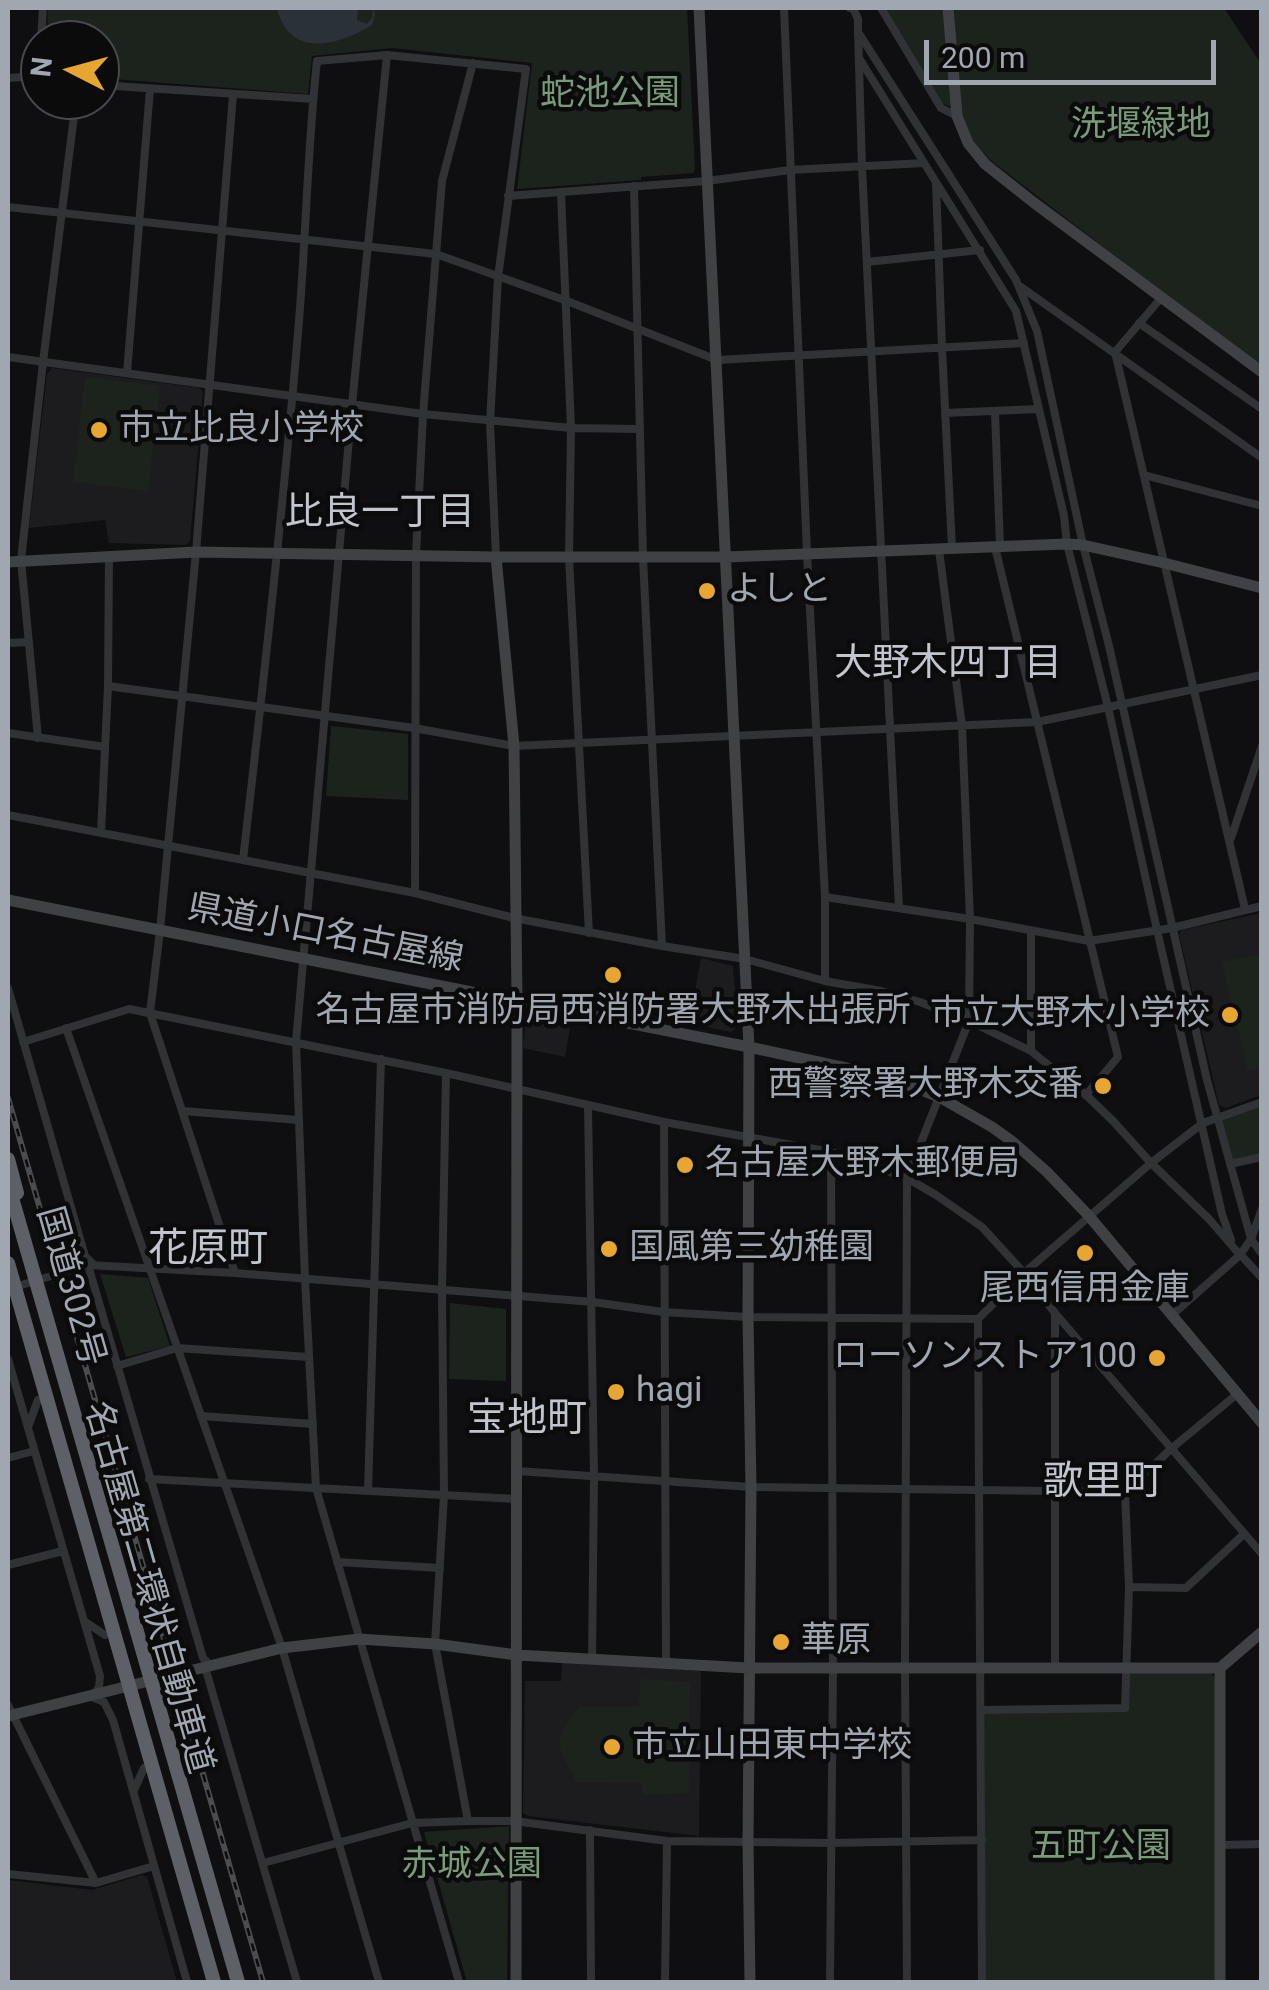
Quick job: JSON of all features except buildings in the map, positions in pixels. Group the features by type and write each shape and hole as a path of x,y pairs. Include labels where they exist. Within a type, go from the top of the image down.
{"highway":[{"path":"8,1158 106,1501 116,1560"},
{"name":"国道302号","path":"8,1184 241,1982"},
{"name":"名古屋第二環状自動車道","path":"8,1210 229,1982"},
{"name":"名古屋第二環状自動車道","path":"8,1263 214,1982"},
{"name":"国道302号","path":"8,1292 206,1982"}],"street":[{"path":"699,8 750,1047 750,1982"},
{"path":"784,8 826,981"},
{"path":"850,8 858,19 898,908"},
{"path":"880,8 941,108 957,116"},
{"path":"948,8 957,116 968,144 986,164 1262,372"},
{"path":"858,32 1019,285 1036,331 1216,1118 1251,1240 1262,1254"},
{"path":"387,55 296,1042 316,1488 458,1982"},
{"path":"243,860 293,397 318,61 387,55 526,70 498,277 490,422 496,558 514,746 516,1982"},
{"path":"859,58 1016,311 1222,1214 1240,1255"},
{"path":"415,894 416,556 422,414 442,181 473,63"},
{"path":"8,78 8,87"},
{"path":"120,87 313,99"},
{"path":"127,373 150,89"},
{"path":"233,95 196,552 150,1013 236,1273"},
{"path":"38,738 29,642 14,561 73,120"},
{"path":"508,196 707,181 790,170 924,164"},
{"path":"907,1982 907,1178 969,1021 970,920 962,726 946,549 936,182"},
{"path":"634,186 643,558 662,946"},
{"path":"561,193 571,428 568,558 589,932"},
{"path":"8,207 436,254 717,360 1024,343"},
{"path":"867,262 980,250"},
{"path":"1019,285 1262,458"},
{"path":"1115,352 1161,298"},
{"path":"1139,323 1262,410"},
{"path":"1115,352 1245,909"},
{"path":"8,356 490,422 640,429"},
{"path":"945,413 1038,408"},
{"path":"995,412 998,546 1118,1056 1086,1095"},
{"path":"1144,475 1262,506"},
{"path":"14,561 196,552 726,558 1083,544 1262,588"},
{"path":"102,832 109,555"},
{"path":"8,643 29,642"},
{"path":"108,686 414,728 514,746 1037,722 1261,673"},
{"path":"8,733 105,747"},
{"path":"1230,842 1262,746"},
{"path":"8,816 415,894 514,918 745,959 920,1002 1030,1051 1086,1095 1262,1278"},
{"path":"825,897 1089,941 1172,928 1262,906"},
{"name":"県道小口名古屋線","path":"8,900 750,1047 874,1074 941,1098 1014,1142 1047,1172 1089,1216 1262,1423"},
{"path":"1030,1051 1031,931"},
{"path":"8,988 85,1256 92,1265 149,1479 203,1658 210,1666 297,1982"},
{"path":"24,1042 130,1009 446,1072 664,1122 802,1145 907,1178 982,1227 1262,1554"},
{"path":"66,1028 282,1648 379,1982"},
{"path":"368,1491 381,1059"},
{"path":"446,1072 444,1495 436,1644 468,1820"},
{"path":"982,1982 978,1319 1089,1216 1202,1123 1262,1102"},
{"path":"588,1106 594,1476 592,1660"},
{"path":"182,1111 299,1120"},
{"path":"664,1122 666,1664"},
{"path":"830,1982 834,1667 831,1152"},
{"path":"1230,1164 1262,1158"},
{"path":"1172,1315 1240,1255 1251,1240 1262,1209"},
{"path":"8,1292 92,1265 374,1284 748,1318 978,1319"},
{"path":"1054,1666 1055,1313"},
{"path":"117,1366 177,1348 309,1357"},
{"path":"8,1359 100,1676 99,1687 92,1696"},
{"path":"517,1472 751,1486 1126,1492 1236,1395"},
{"path":"28,1432 38,1400"},
{"path":"201,1416 313,1424"},
{"path":"8,1458 34,1451"},
{"path":"149,1479 517,1499"},
{"path":"982,1710 1125,1708 1129,1587 1126,1492"},
{"path":"1129,1587 1186,1588 1244,1534"},
{"path":"8,1565 63,1551"},
{"path":"337,1562 440,1568"},
{"path":"84,1622 105,1635"},
{"path":"96,1883 10,1712 92,1696 282,1648 359,1639 517,1655 748,1668 1220,1668 1262,1632"},
{"path":"1220,1668 1220,1982"},
{"path":"92,1696 108,1707 187,1982"},
{"path":"134,1794 144,1768"},
{"path":"264,1863 412,1824 468,1820 514,1820 666,1841 982,1840"},
{"path":"590,1830 591,1982"},
{"path":"665,1982 666,1841"},
{"path":"1221,1845 1262,1844"},
{"path":"8,1874 96,1883 154,1866"}],"shaded area":[{"path":"277,8 358,8 357,20 367,24 373,8 375,14 372,25 359,32 316,44 292,35"},
{"name":"市立比良小学校","path":"52,368 200,388 203,392 190,541 186,545 109,543 105,520 29,528 47,374"},
{"name":"市立大野木小学校","path":"1261,913 1261,1095 1226,1108 1219,1105 1179,934 1182,930"},
{"path":"701,958 733,966 738,1025 731,1032 689,1023"},
{"path":"532,1014 571,1021 565,1057 523,1048 526,1019"},
{"name":"市立山田東中学校","path":"562,1661 701,1671 699,1836 523,1813 525,1681 561,1681"},
{"path":"142,1875 147,1877 177,1982 8,1982 8,1880 92,1890"}],"green space":[{"name":"蛇池公園","path":"48,8 687,8 695,169 693,173 641,180 517,189 532,63 392,48 312,56 308,94 120,80 120,20 48,20"},
{"name":"洗堰緑地","path":"885,8 1224,8 1261,64 1261,368 989,159 967,134 959,110 942,103"},
{"path":"85,377 160,386 148,491 73,482"},
{"path":"331,726 408,734 408,800 326,796"},
{"path":"1261,954 1261,1067 1248,1071 1222,962"},
{"path":"1261,1105 1261,1153 1232,1160 1220,1119"},
{"path":"100,1274 148,1278 170,1346 126,1357"},
{"path":"450,1303 506,1309 506,1381 449,1379"},
{"name":"五町公園","path":"1209,1671 1217,1679 1216,1982 985,1982 984,1713 1128,1709 1131,1672"},
{"path":"640,1679 690,1682 689,1793 643,1795 642,1783 575,1782 561,1752 563,1731 579,1707 639,1707"},
{"name":"赤城公園","path":"509,1826 507,1982 467,1982 424,1832"}],"railway":[{"path":"8,1098 263,1982"}],"place":[{"name":"市立比良小学校","path":"99,430"},
{"name":"よしと","path":"707,591"},
{"name":"名古屋市消防局西消防署大野木出張所","path":"613,975"},
{"name":"市立大野木小学校","path":"1230,1015"},
{"name":"西警察署大野木交番","path":"1103,1086"},
{"name":"名古屋大野木郵便局","path":"685,1165"},
{"name":"国風第三幼稚園","path":"609,1249"},
{"name":"尾西信用金庫","path":"1085,1253"},
{"name":"ローソンストア100","path":"1157,1358"},
{"name":"hagi","path":"616,1392"},
{"name":"華原","path":"781,1642"},
{"name":"市立山田東中学校","path":"612,1747"}],"district":[{"name":"比良一丁目","path":"380,514"},
{"name":"大野木四丁目","path":"948,665"},
{"name":"花原町","path":"208,1251"},
{"name":"宝地町","path":"527,1421"},
{"name":"歌里町","path":"1103,1484"}]}
